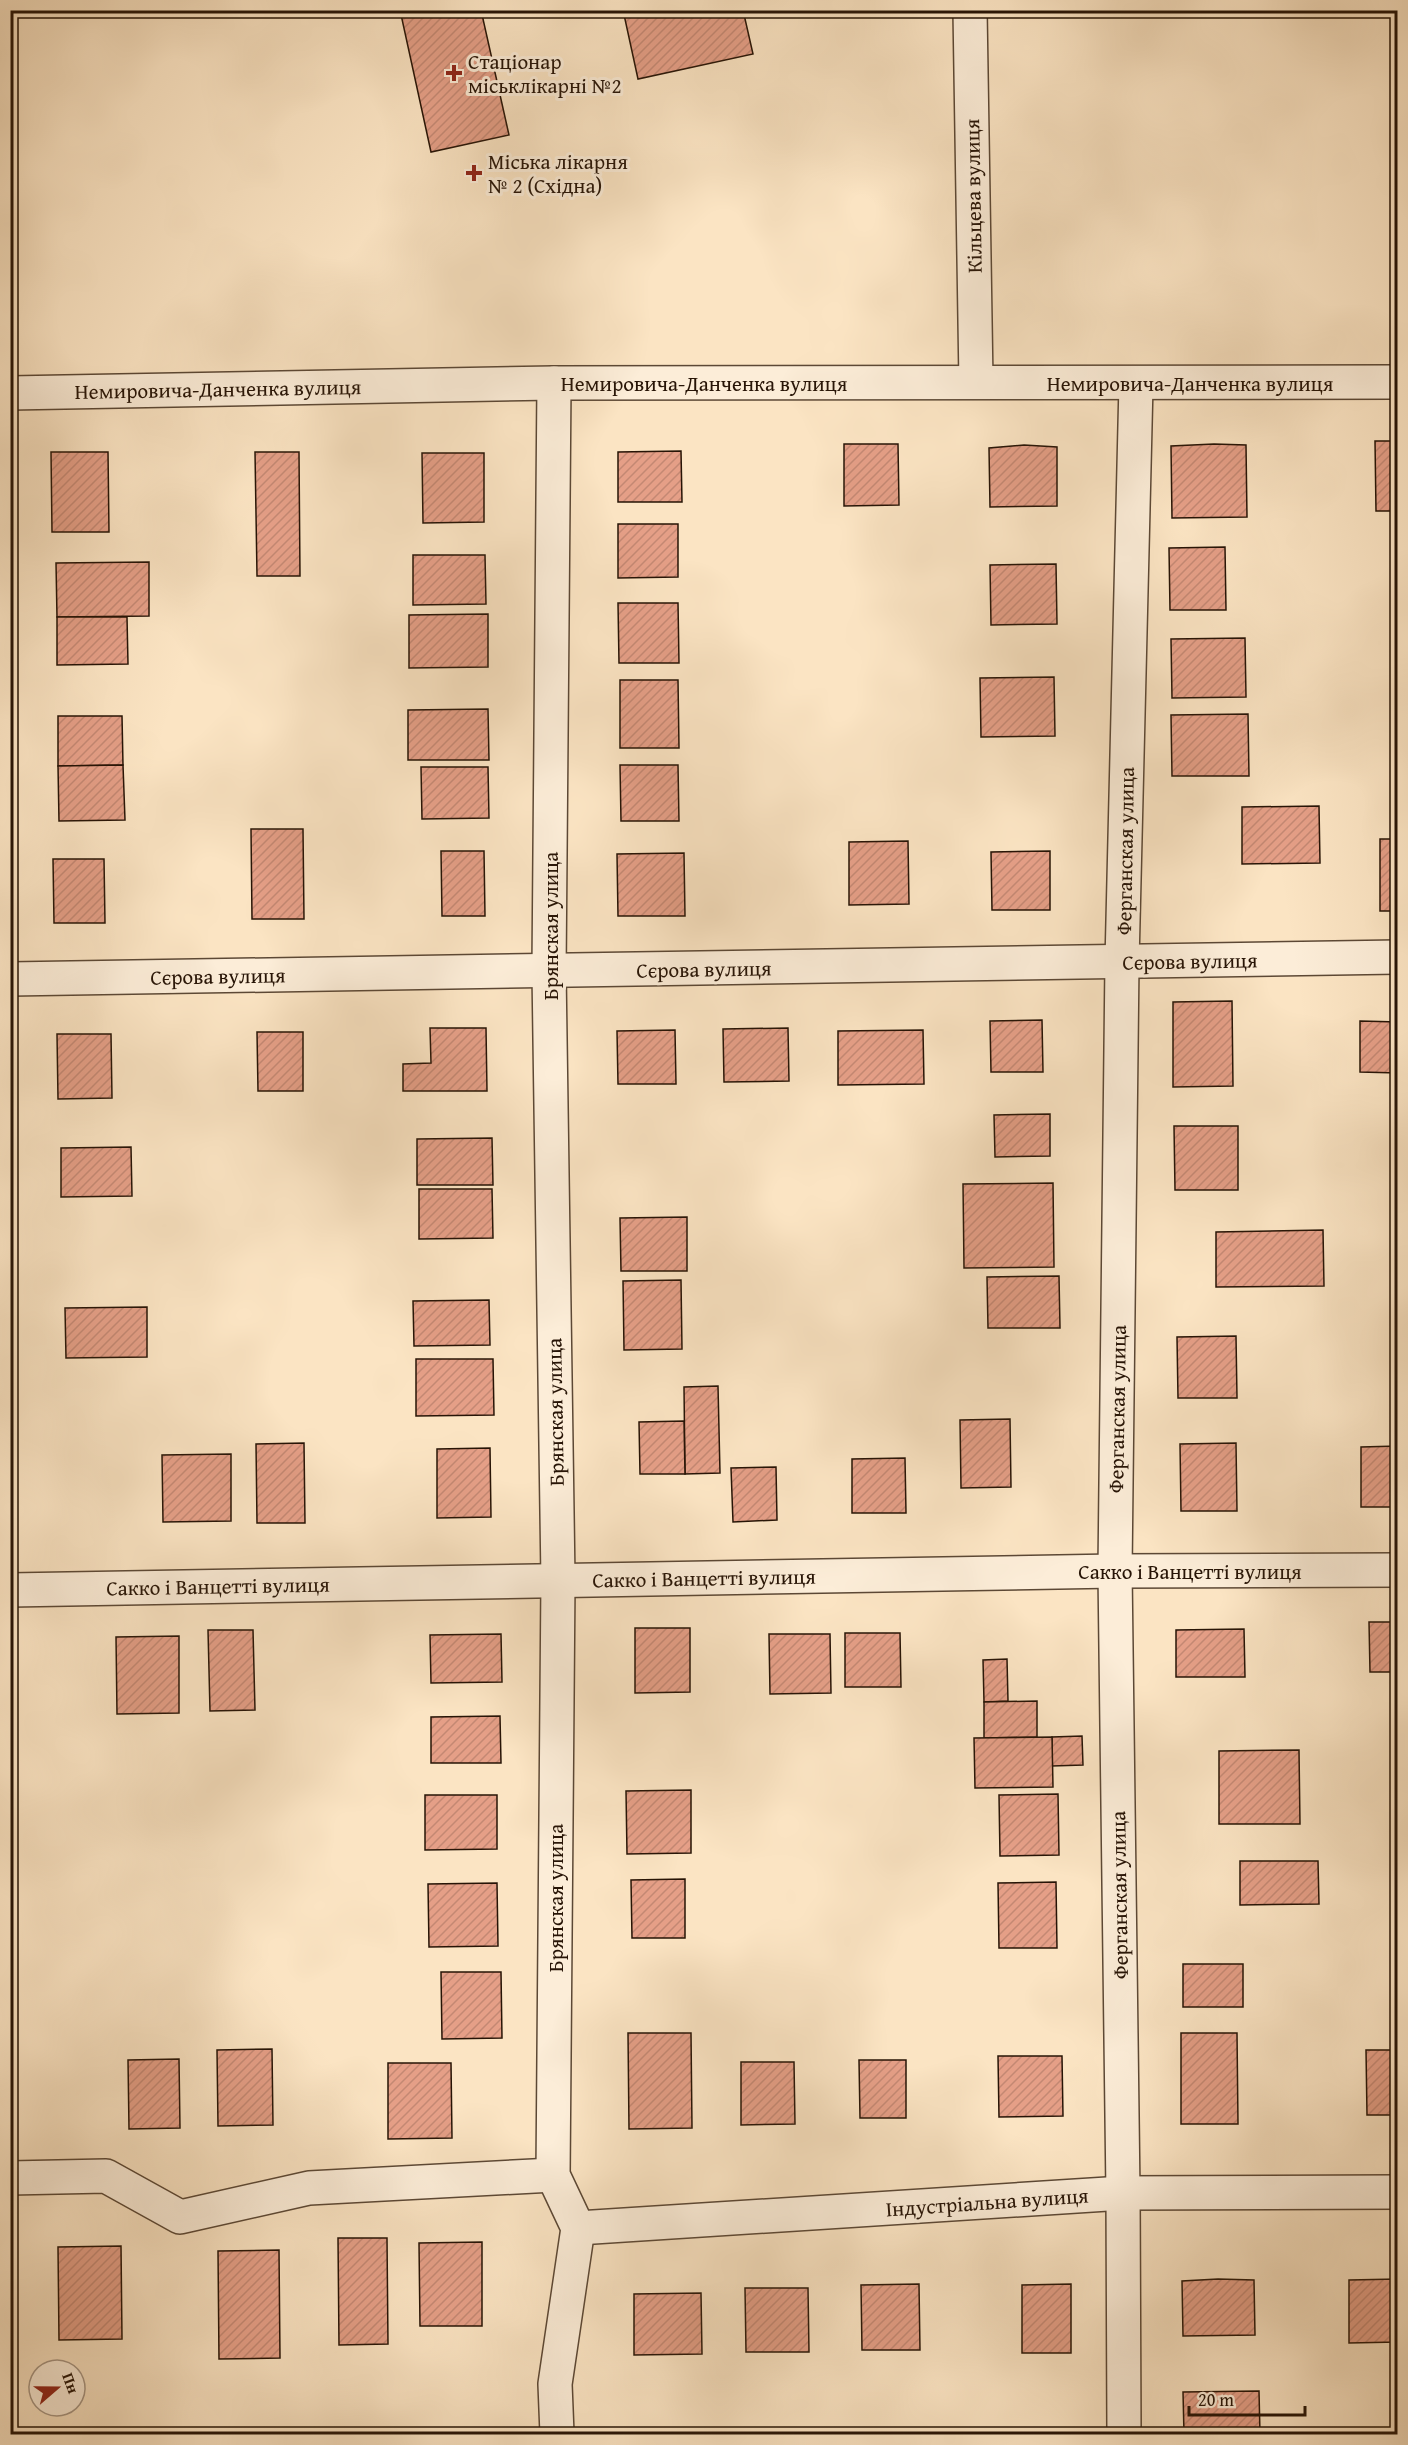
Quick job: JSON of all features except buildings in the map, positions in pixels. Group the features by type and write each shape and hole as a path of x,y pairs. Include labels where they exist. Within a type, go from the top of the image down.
{"street":[{"name":"Кільцева вулиця","path":"970,10 976,382"},
{"name":"Немировича-Данченка вулиця","path":"10,393 554,383 1398,382"},
{"name":"Брянская улица","path":"554,383 549,971 558,1580 553,2175 578,2228"},
{"name":"Ферганская улица","path":"1124,2434 1115,1571 1122,962 1136,384"},
{"name":"Сєрова вулиця","path":"10,979 1398,957"},
{"name":"Сакко і Ванцетті вулиця","path":"10,1590 1115,1571 1398,1570"},
{"path":"10,2178 106,2176 180,2217 309,2188 553,2175"},
{"name":"Індустріальна вулиця","path":"578,2228 1123,2193 1398,2192"},
{"path":"557,2434 555,2384 578,2228"}],"place":[{"name":"Стаціонар міськлікарні №2","path":"454,73"},
{"name":"Міська лікарня № 2 (Східна)","path":"474,173"}]}
